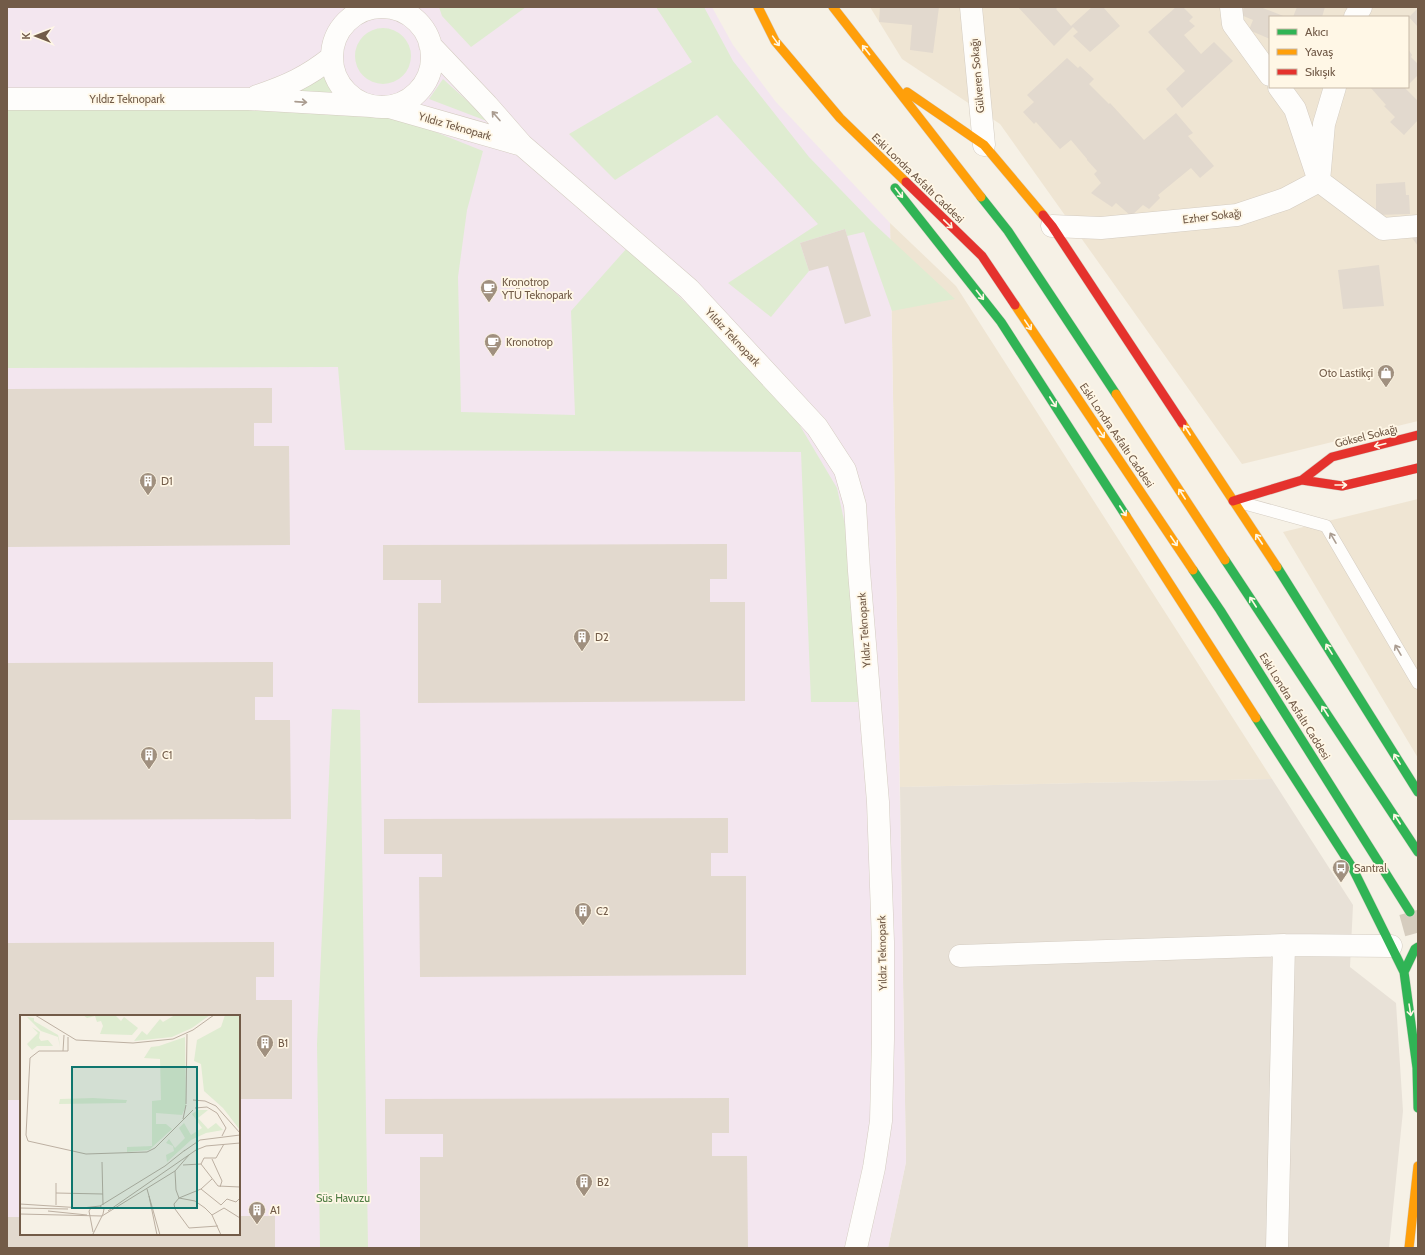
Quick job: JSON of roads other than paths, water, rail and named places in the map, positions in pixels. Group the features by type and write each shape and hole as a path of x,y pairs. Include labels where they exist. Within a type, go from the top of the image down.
{"main road":[{"name":"Eski Londra Asfaltı Caddesi","path":"758,7 775,40 840,118 982,256 1220,610 1410,912"},
{"name":"Eski Londra Asfaltı Caddesi","path":"834,7 1008,231 1418,852"},
{"path":"890,80 984,145 1052,226 1281,572 1418,792"},
{"path":"840,118 1005,328 1352,867 1404,972 1418,1068 1418,1108"},
{"name":"Göksel Sokağı","path":"1302,480 1332,457 1418,436"},
{"path":"1233,500 1302,480 1342,486 1418,468"},
{"path":"1404,972 1415,949 1418,947"},
{"path":"1409,1248 1418,1166"}],"street":[{"path":"334,49 342,26 354,16 368,9 384,7 412,13 424,30 430,45 431,62 427,78 418,92 404,102 380,107 356,100 343,89 334,74 334,49 337,7"},
{"name":"Gülveren Sokağı","path":"971,7 984,145"},
{"path":"1231,7 1233,24 1269,74"},
{"path":"1356,16 1361,7"},
{"name":"Yıldız Teknopark","path":"430,45 487,105 522,145 688,289 817,427 845,470 855,505 878,802 883,942 881,1121 874,1168 856,1248"},
{"name":"Yıldız Teknopark","path":"248,99 282,88 313,72 334,49"},
{"path":"1280,88 1295,109 1319,181 1383,229 1418,226"},
{"path":"1319,181 1324,124 1335,88"},
{"name":"Yıldız Teknopark","path":"7,99 248,99 380,107 522,145"},
{"name":"Ezher Sokağı","path":"1052,226 1101,228 1237,215 1285,199 1319,181"},
{"path":"960,956 1284,945 1391,946"},
{"path":"1277,1248 1284,945"}],"lane":[{"path":"1233,500 1326,526 1418,683"}],"tunnel":[{"path":"1410,912 1418,941"}],"place":[{"name":"Kronotrop YTÜ Teknopark","path":"489,303"},
{"name":"Kronotrop","path":"493,357"},
{"name":"Oto Lastikçi","path":"1386,388"},
{"name":"D1","path":"148,496"},
{"name":"D2","path":"582,652"},
{"name":"C1","path":"149,770"},
{"name":"Santral","path":"1341,883"},
{"name":"C2","path":"583,926"},
{"name":"B1","path":"265,1058"},
{"name":"B2","path":"584,1197"},
{"name":"A1","path":"257,1225"}],"park label":[{"name":"Süs Havuzu","path":"343,1198"}]}
